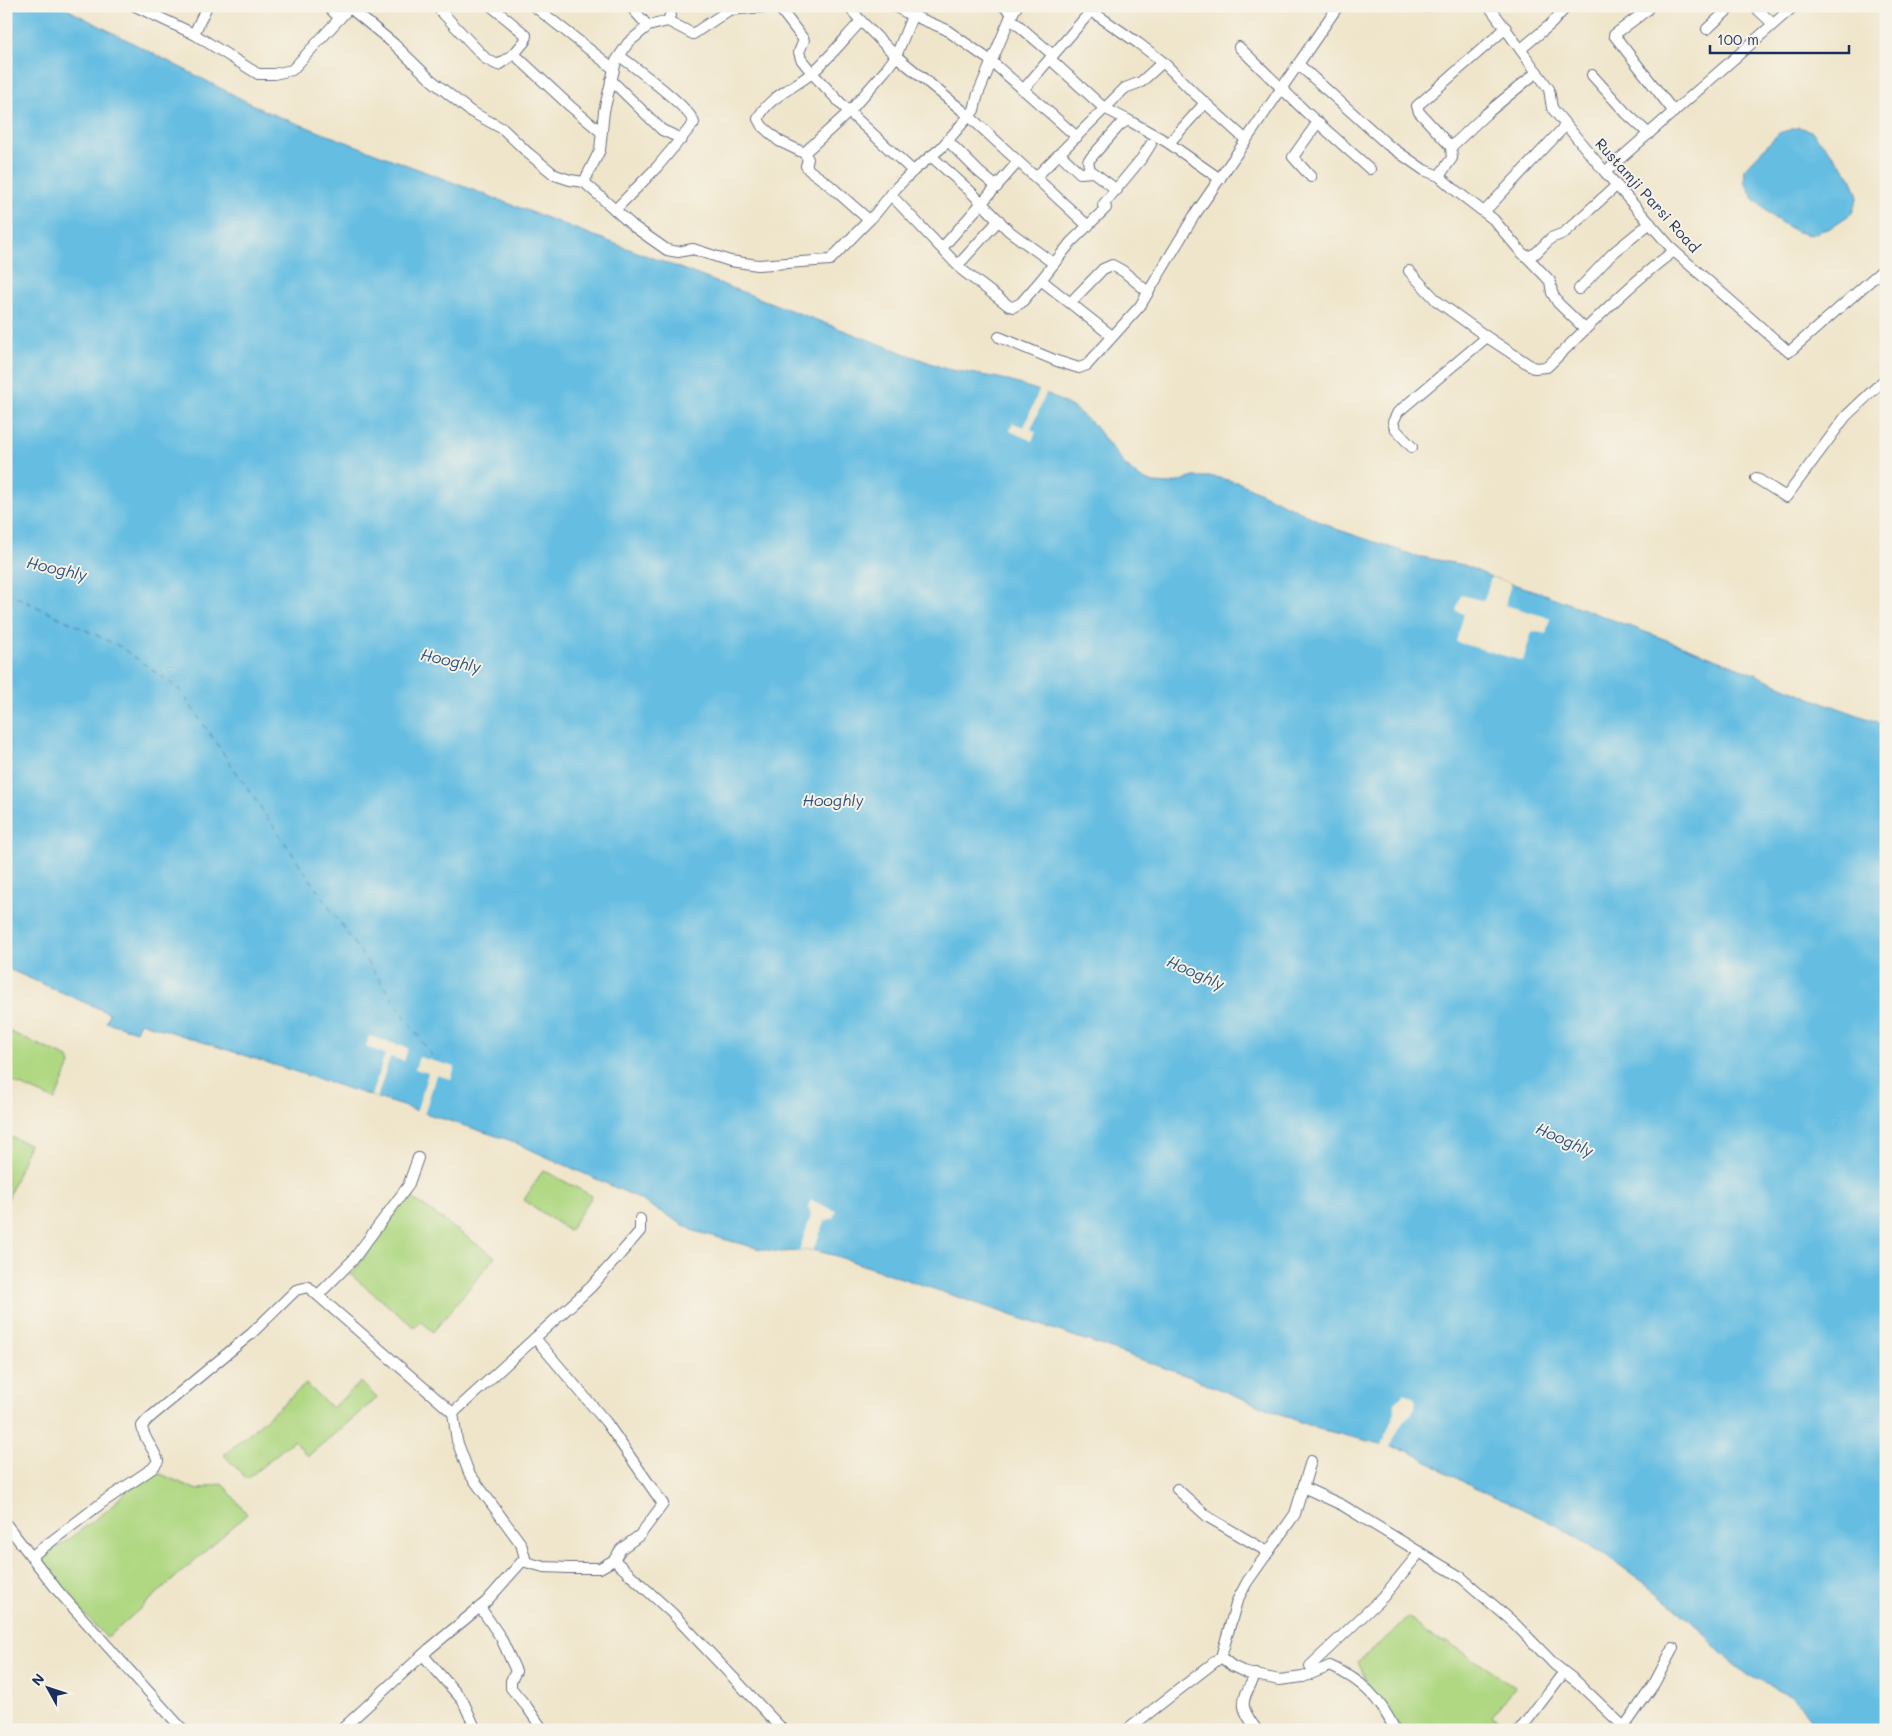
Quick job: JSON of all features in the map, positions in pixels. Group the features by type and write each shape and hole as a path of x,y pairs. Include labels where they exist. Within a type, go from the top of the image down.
{"street":[{"path":"135,6 194,34 258,74 274,74 292,70 351,7 394,44 430,79 470,111 503,129 555,175 584,182 633,226 667,250 678,252 693,249 730,261 758,266 830,260 869,220 912,171 948,141 974,110 991,61 1013,12"},
{"path":"194,34 206,6"},
{"path":"328,6 340,18"},
{"path":"436,6 486,59 498,65 514,54 525,41 526,35 494,7"},
{"path":"534,6 613,75 662,130 682,139"},
{"path":"630,6 648,26"},
{"path":"668,21 673,6"},
{"path":"584,182 600,150 604,111 613,75 620,56 628,43 648,26 668,21 693,34 729,10 777,6 804,40 799,52 812,72 849,112 912,171"},
{"path":"848,6 860,21 896,56 969,116 1088,226"},
{"path":"1003,6 1013,12 1052,57 1104,108 1169,143 1220,179"},
{"name":"Rustamji Parsi Road","path":"1489,6 1549,90 1552,108 1616,186 1674,251 1789,352 1886,267"},
{"path":"1521,49 1551,24 1567,6"},
{"path":"1708,29 1732,6"},
{"path":"1754,6 1772,23"},
{"path":"1605,172 1772,23 1794,6"},
{"path":"1648,7 1614,35 1674,112"},
{"path":"1000,336 1079,368 1087,366 1140,306 1176,250 1194,216 1334,8"},
{"path":"1023,90 1052,57 1088,9 1163,62 1245,139"},
{"path":"804,153 849,112 896,56 911,19 904,10"},
{"path":"904,10 945,29 991,61 1077,137"},
{"path":"860,21 812,72 786,89 763,111 758,119 762,126 780,142 804,153 808,159 806,166 809,170 827,183 869,220"},
{"path":"1439,176 1452,158 1451,147 1419,112 1417,106 1506,28"},
{"path":"1239,47 1370,169"},
{"path":"514,54 601,132"},
{"path":"615,210 682,139 694,123 691,115 620,56"},
{"path":"1036,177 1127,86 1141,82 1163,62"},
{"path":"1298,64 1388,145 1424,170 1439,176 1498,223 1522,253 1550,281 1552,293 1558,303 1585,329"},
{"path":"1451,147 1486,114 1537,72"},
{"path":"1592,75 1626,113 1649,134"},
{"path":"1169,143 1205,103"},
{"path":"1090,171 1088,161 1120,126 1128,120"},
{"path":"1311,177 1293,157 1318,122"},
{"path":"1484,212 1566,125"},
{"path":"948,141 997,187"},
{"path":"890,195 962,270 1013,307 1021,303 1070,242 1088,226 1105,206 1151,144"},
{"path":"1060,154 1080,172 1090,171 1117,190"},
{"path":"931,156 1010,231 1053,262"},
{"path":"942,248 1017,162"},
{"path":"1527,257 1536,253 1551,238 1564,233 1616,186"},
{"path":"958,265 999,220"},
{"path":"1579,289 1613,253 1650,223"},
{"path":"1409,271 1437,302 1534,368 1547,367 1646,272 1674,251"},
{"path":"1070,303 1103,269 1112,265 1123,271 1148,292"},
{"path":"1041,280 1112,336"},
{"path":"1412,447 1395,428 1393,422 1398,412 1487,337"},
{"path":"1756,478 1786,497 1846,416 1886,378"},
{"path":"318,1295 352,1261 408,1186 418,1158"},
{"path":"453,1413 591,1287 640,1231 640,1219"},
{"path":"32,1556 103,1502 153,1468 158,1461 143,1432 142,1426 251,1334 296,1290 308,1287 453,1413 457,1441 469,1473 521,1544 525,1558 480,1606 341,1730"},
{"path":"522,1561 544,1567 600,1568 614,1560 622,1549 640,1535 664,1504 606,1422 536,1338"},
{"path":"1127,1730 1221,1658 1237,1601 1247,1582 1295,1514 1311,1461"},
{"path":"1303,1487 1342,1505 1475,1588 1487,1602 1513,1622 1623,1728 1654,1684 1673,1648"},
{"path":"1177,1490 1208,1517 1268,1552"},
{"path":"6,1524 58,1591 183,1730"},
{"path":"1310,1666 1383,1597 1420,1552"},
{"path":"614,1560 672,1613 783,1730"},
{"path":"480,1606 501,1638 516,1672 511,1681 511,1688 543,1730"},
{"path":"423,1655 463,1701 476,1730"},
{"path":"1221,1658 1247,1673 1278,1680 1303,1677 1330,1666 1349,1675 1376,1698 1388,1715 1395,1730"},
{"path":"1520,1730 1564,1672"},
{"path":"1256,1674 1243,1700 1244,1713 1257,1730"}],"green space":[{"path":"6,1030 68,1058 70,1064 55,1100 6,1079"},
{"path":"6,1135 29,1144 6,1204"},
{"path":"543,1170 592,1196 569,1231 524,1200"},
{"path":"408,1195 495,1257 433,1332 421,1321 414,1327 351,1275"},
{"path":"361,1382 377,1398 308,1456 294,1440 247,1479 224,1455 306,1384 332,1408"},
{"path":"156,1472 197,1490 222,1483 247,1514 107,1638 61,1589 39,1561 108,1510 129,1488"},
{"path":"1410,1617 1431,1637 1448,1642 1515,1687 1492,1715 1512,1730 1388,1730 1358,1662"}],"water":[{"name":"Hooghly","path":"6,6 61,6 267,112 946,369 999,378 1046,393 1072,407 1092,423 1125,465 1140,478 1154,483 1171,484 1194,477 1215,477 1240,483 1336,529 1416,556 1464,565 1491,577 1541,593 1728,663 1813,699 1886,725 1886,1730 1820,1730 1804,1709 1790,1696 1748,1675 1721,1653 1692,1622 1646,1584 1611,1559 1558,1526 1474,1488 1409,1451 1315,1428 1190,1377 833,1255 813,1250 781,1252 760,1249 694,1231 632,1195 509,1140 140,1022 136,1031 106,1022 109,1013 6,968"},
{"path":"1799,127 1811,131 1828,149 1851,177 1858,196 1852,213 1830,228 1809,235 1795,231 1774,218 1754,199 1744,181 1745,168 1779,133"}],"pier":[{"path":"1040,388 1047,391 1031,429 1036,432 1032,441 1010,431 1013,423 1024,427"},
{"path":"1491,577 1511,583 1505,605 1550,618 1546,634 1532,631 1523,661 1456,642 1464,614 1456,611 1461,595 1484,601"},
{"path":"369,1036 408,1048 404,1061 390,1057 377,1098 371,1096 385,1054 366,1047"},
{"path":"419,1057 455,1067 451,1079 436,1075 424,1115 416,1113 428,1073 415,1069"},
{"path":"811,1200 836,1211 833,1218 825,1221 813,1250 799,1251 811,1215 808,1206"},
{"path":"1404,1393 1413,1396 1416,1400 1415,1407 1411,1414 1403,1421 1389,1449 1380,1447 1395,1413 1395,1402"}],"ferry route":[{"path":"6,592 119,646 179,689 436,1062"}]}
